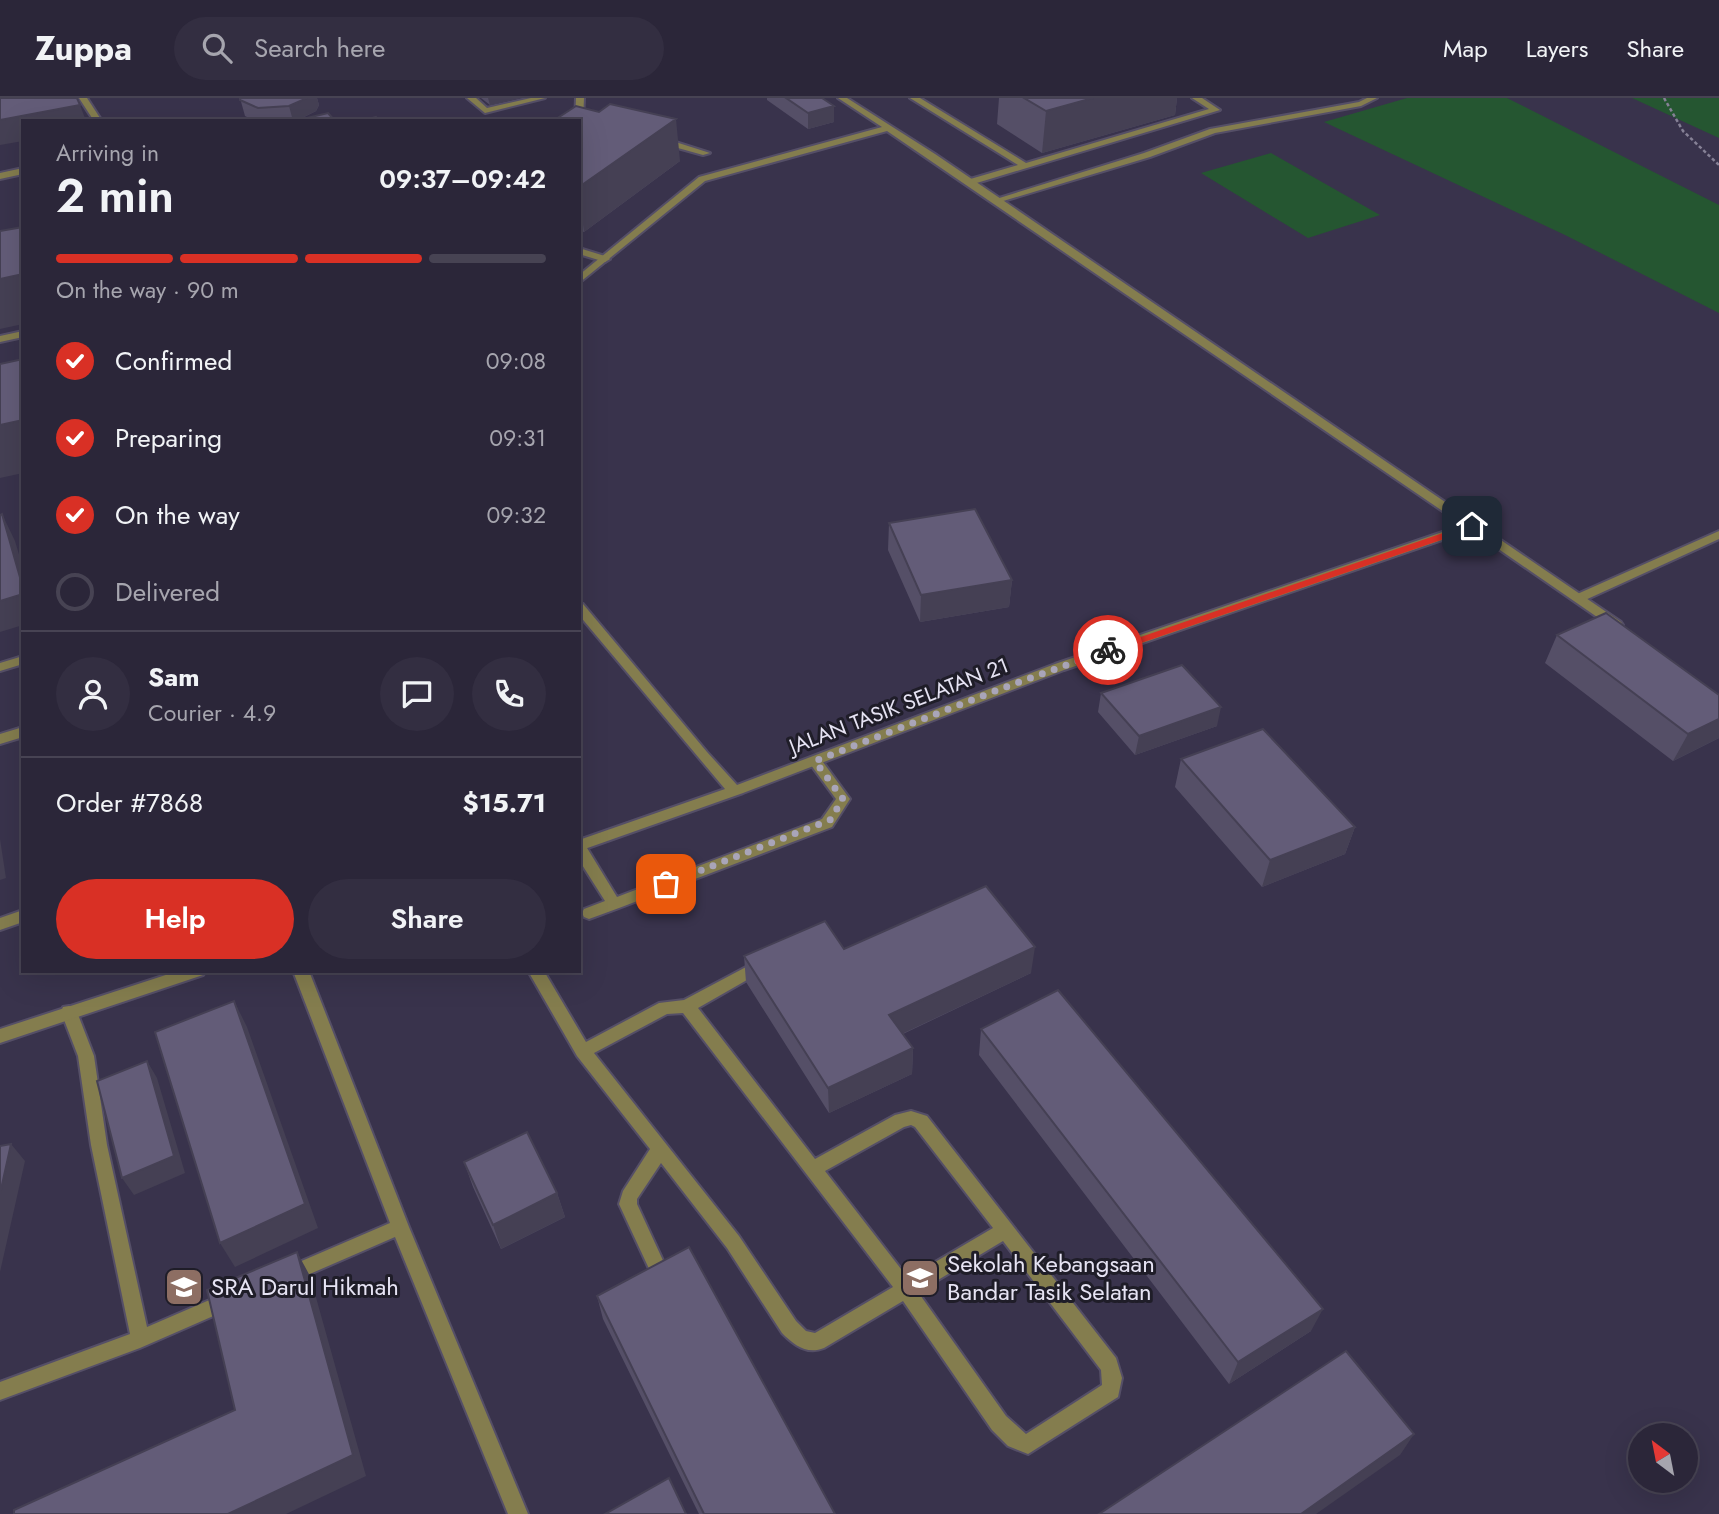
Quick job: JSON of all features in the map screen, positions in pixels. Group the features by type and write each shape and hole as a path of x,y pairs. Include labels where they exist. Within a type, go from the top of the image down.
{"street":[{"path":"83,98 97,119"},
{"path":"471,98 485,111 541,98"},
{"path":"580,98 580,119"},
{"path":"842,98 970,182 1633,635"},
{"path":"914,98 1025,166"},
{"path":"970,182 1216,110 1196,98"},
{"path":"997,201 1147,155 1213,131 1362,104 1373,98"},
{"path":"581,120 593,123"},
{"path":"581,279 702,179 888,128"},
{"path":"656,139 706,153"},
{"path":"0,176 21,171"},
{"path":"581,252 605,259"},
{"path":"0,339 21,334"},
{"name":"JALAN TASIK SELATAN 21","path":"581,846 815,761 1003,688 1472,526"},
{"path":"1579,598 1719,535"},
{"path":"581,609 735,791"},
{"path":"0,667 21,661"},
{"path":"0,739 21,733"},
{"path":"589,913 827,823 843,799 815,761"},
{"path":"581,850 614,904"},
{"path":"0,924 21,917"},
{"path":"583,1051 665,1008 687,1006 782,954"},
{"path":"0,1036 192,973"},
{"path":"302,973 400,1227 518,1514"},
{"path":"537,973 583,1051 733,1242 789,1327 801,1339 817,1342 1006,1230"},
{"path":"687,1006 815,1168 907,1291 999,1423 1015,1439 1028,1444 1111,1390 1114,1378 1109,1365 921,1121 911,1118 901,1120 815,1168"},
{"path":"69,1012 86,1056 99,1145 140,1339"},
{"path":"657,1267 628,1204 629,1197 660,1149"},
{"path":"276,1280 400,1227"},
{"path":"0,1391 140,1339 239,1296"}],"path":[{"path":"1664,98 1683,131 1719,165"}],"green space":[{"path":"1407,98 1507,98 1719,205 1719,313 1565,235 1324,122"},
{"path":"1632,98 1719,98 1719,138"},
{"path":"1271,153 1380,215 1308,238 1201,173"}],"building":[{"path":"0,98 77,98 80,105 0,120"},
{"path":"240,98 307,98 289,106 258,108"},
{"path":"786,98 822,98 834,106 808,113"},
{"path":"1024,98 1093,98 1046,111"},
{"path":"610,104 676,119 581,186 581,119 556,119 576,106 599,112"},
{"path":"328,113 333,119 302,119"},
{"path":"21,227 21,274 0,279 0,231"},
{"path":"21,359 21,420 0,425 0,364"},
{"path":"975,509 1012,580 921,595 889,523"},
{"path":"2,514 21,581 21,595 0,601"},
{"path":"1606,613 1719,695 1719,719 1688,734 1557,635"},
{"path":"1182,665 1221,707 1139,736 1101,693"},
{"path":"1263,729 1355,827 1270,860 1181,759"},
{"path":"986,886 1035,947 889,1015 913,1048 828,1088 744,956 825,921 844,949"},
{"path":"1058,990 1323,1309 1238,1362 981,1029"},
{"path":"234,1001 305,1204 220,1243 155,1032"},
{"path":"147,1061 174,1156 122,1178 97,1081"},
{"path":"527,1132 557,1193 493,1225 464,1162"},
{"path":"11,1144 0,1194 0,1146"},
{"path":"689,1247 835,1514 704,1514 597,1296"},
{"path":"297,1252 353,1455 228,1514 14,1514 14,1510 235,1410 207,1290"},
{"path":"1346,1351 1414,1434 1301,1514 1099,1514"},
{"path":"669,1478 686,1514 605,1514"}],"way so far":[{"path":"666,884 830,820 843,799 815,761 1108,650"}],"place":[{"name":"Sekolah Kebangsaan Bandar Tasik Selatan","path":"920,1278"},
{"name":"SRA Darul Hikmah","path":"184,1287"}],"route":[{"path":"1108,650 1472,526"}]}
